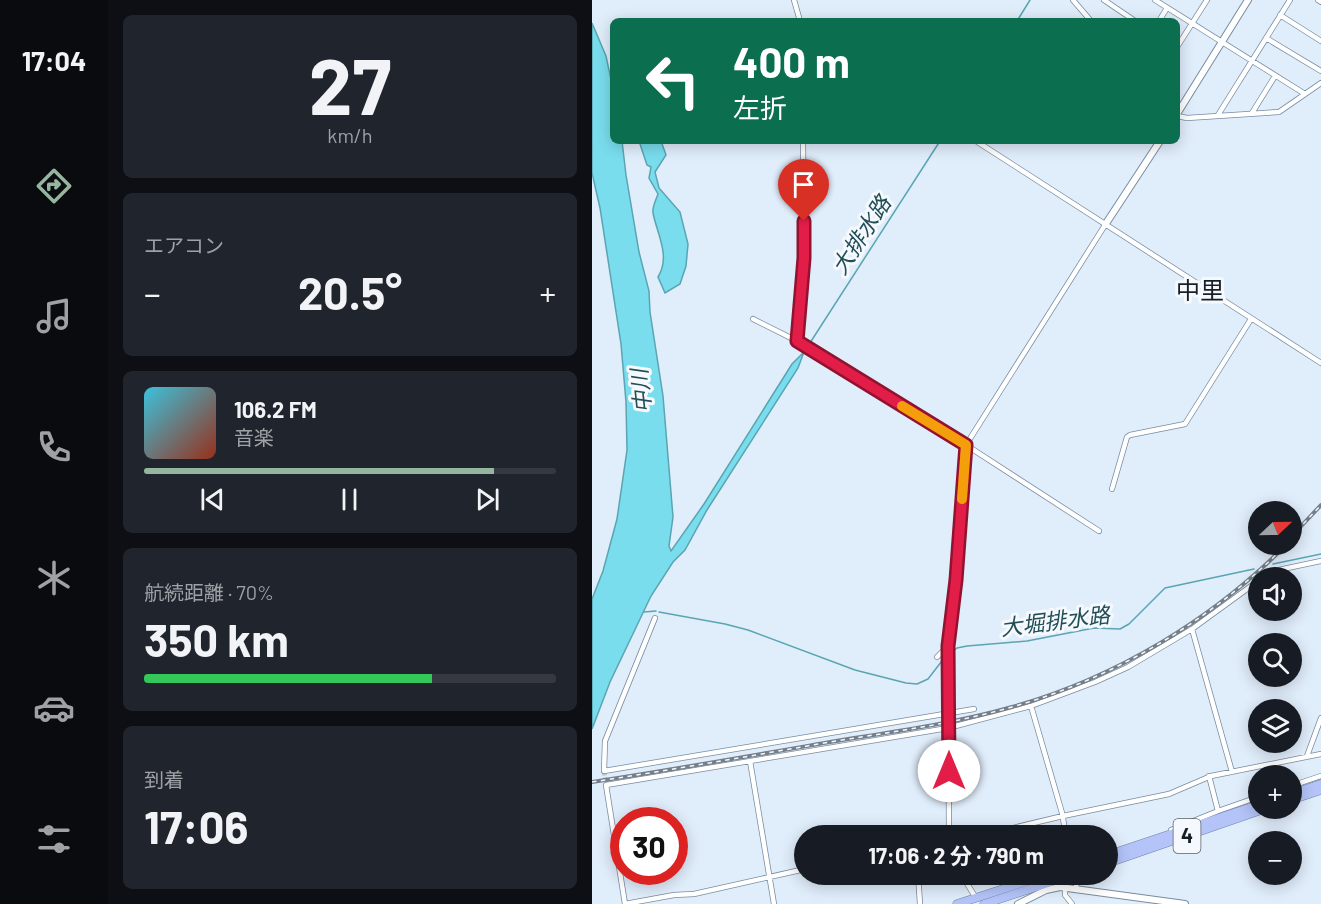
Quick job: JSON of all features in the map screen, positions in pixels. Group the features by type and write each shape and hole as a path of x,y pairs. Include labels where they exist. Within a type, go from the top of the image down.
{"highway":[{"path":"1302,790 1321,784"},
{"path":"1302,796 1321,790"},
{"name":"4","path":"1118,852 1248,808"},
{"name":"4","path":"1118,860 1248,815"},
{"path":"980,902 1022,885"},
{"path":"957,904 980,902 1042,885"}],"street":[{"path":"794,0 799,18"},
{"path":"1104,0 1131,18"},
{"path":"1155,0 1220,43 1305,94"},
{"path":"1180,42 1207,0"},
{"path":"1180,110 1248,0"},
{"path":"1218,115 1290,0"},
{"path":"1075,1 1089,18"},
{"path":"1161,18 1167,8"},
{"path":"1280,15 1321,41"},
{"path":"1266,38 1321,71"},
{"path":"1252,113 1275,76"},
{"path":"1180,116 1187,118 1279,112 1321,83"},
{"path":"798,342 804,258 803,144"},
{"path":"981,144 1321,363"},
{"path":"949,825 948,646 956,580 966,445 1158,144"},
{"path":"753,319 798,342 966,445 1099,531"},
{"path":"1112,489 1127,437 1184,424 1251,319"},
{"path":"1293,567 1321,561"},
{"path":"794,870 694,894 674,895 625,904 606,785 948,728 1031,706 1128,667 1192,629 1248,588"},
{"path":"655,618 605,741 604,771 974,709"},
{"path":"1192,629 1232,772"},
{"path":"937,657 948,646"},
{"path":"1031,706 1064,825"},
{"path":"1308,756 1321,718"},
{"path":"1025,825 1168,794 1209,776 1321,754"},
{"path":"750,761 774,904"},
{"path":"1209,776 1218,811"},
{"path":"1302,782 1321,776"},
{"path":"1172,834 1171,830 1248,800"},
{"path":"919,885 920,904"},
{"path":"968,885 980,902"},
{"path":"1076,885 1077,890"},
{"path":"1018,904 1046,890 1060,887 1185,904"},
{"path":"1065,888 1064,892 1072,904"},
{"path":"1063,904 1067,897"}],"water":[{"name":"中川","path":"592,23 606,56 610,75 610,144 622,144 639,252 649,291 663,396 673,517 669,546 671,551 704,504 792,364 804,352 798,368 707,510 685,550 673,562 651,596 610,682 592,729 592,599 603,571 617,519 627,450 621,344 600,208 592,173"},
{"path":"640,144 662,144 666,155 655,172 659,188 680,212 688,244 686,266 680,284 665,293 658,277 662,269 663,253 653,213 658,194 649,178 651,167 647,165"}],"waterway":[{"name":"大排水路","path":"1019,18 1030,0"},
{"name":"大排水路","path":"808,346 938,144"},
{"name":"大堀排水路","path":"1273,564 1321,554"},
{"name":"大堀排水路","path":"951,653 957,648 967,646 1027,641 1094,628 1120,629 1129,624 1165,588 1248,570"},
{"name":"大堀排水路","path":"644,612 656,611"},
{"name":"大堀排水路","path":"659,612 748,630 855,670 906,683 917,684 928,679 945,657"}],"tunnel":[{"path":"604,771 606,785"}],"railway":[{"path":"1302,525 1321,505"},
{"path":"592,782 944,723 1012,707 1050,695 1124,663 1160,643 1227,597 1276,555"}],"slow traffic":[{"path":"902,406 966,445 962,499"}],"district":[{"name":"中里","path":"1200,291"}],"route":[{"path":"804,221 804,258 797,341 966,445 956,580 948,646 949,771"}]}
